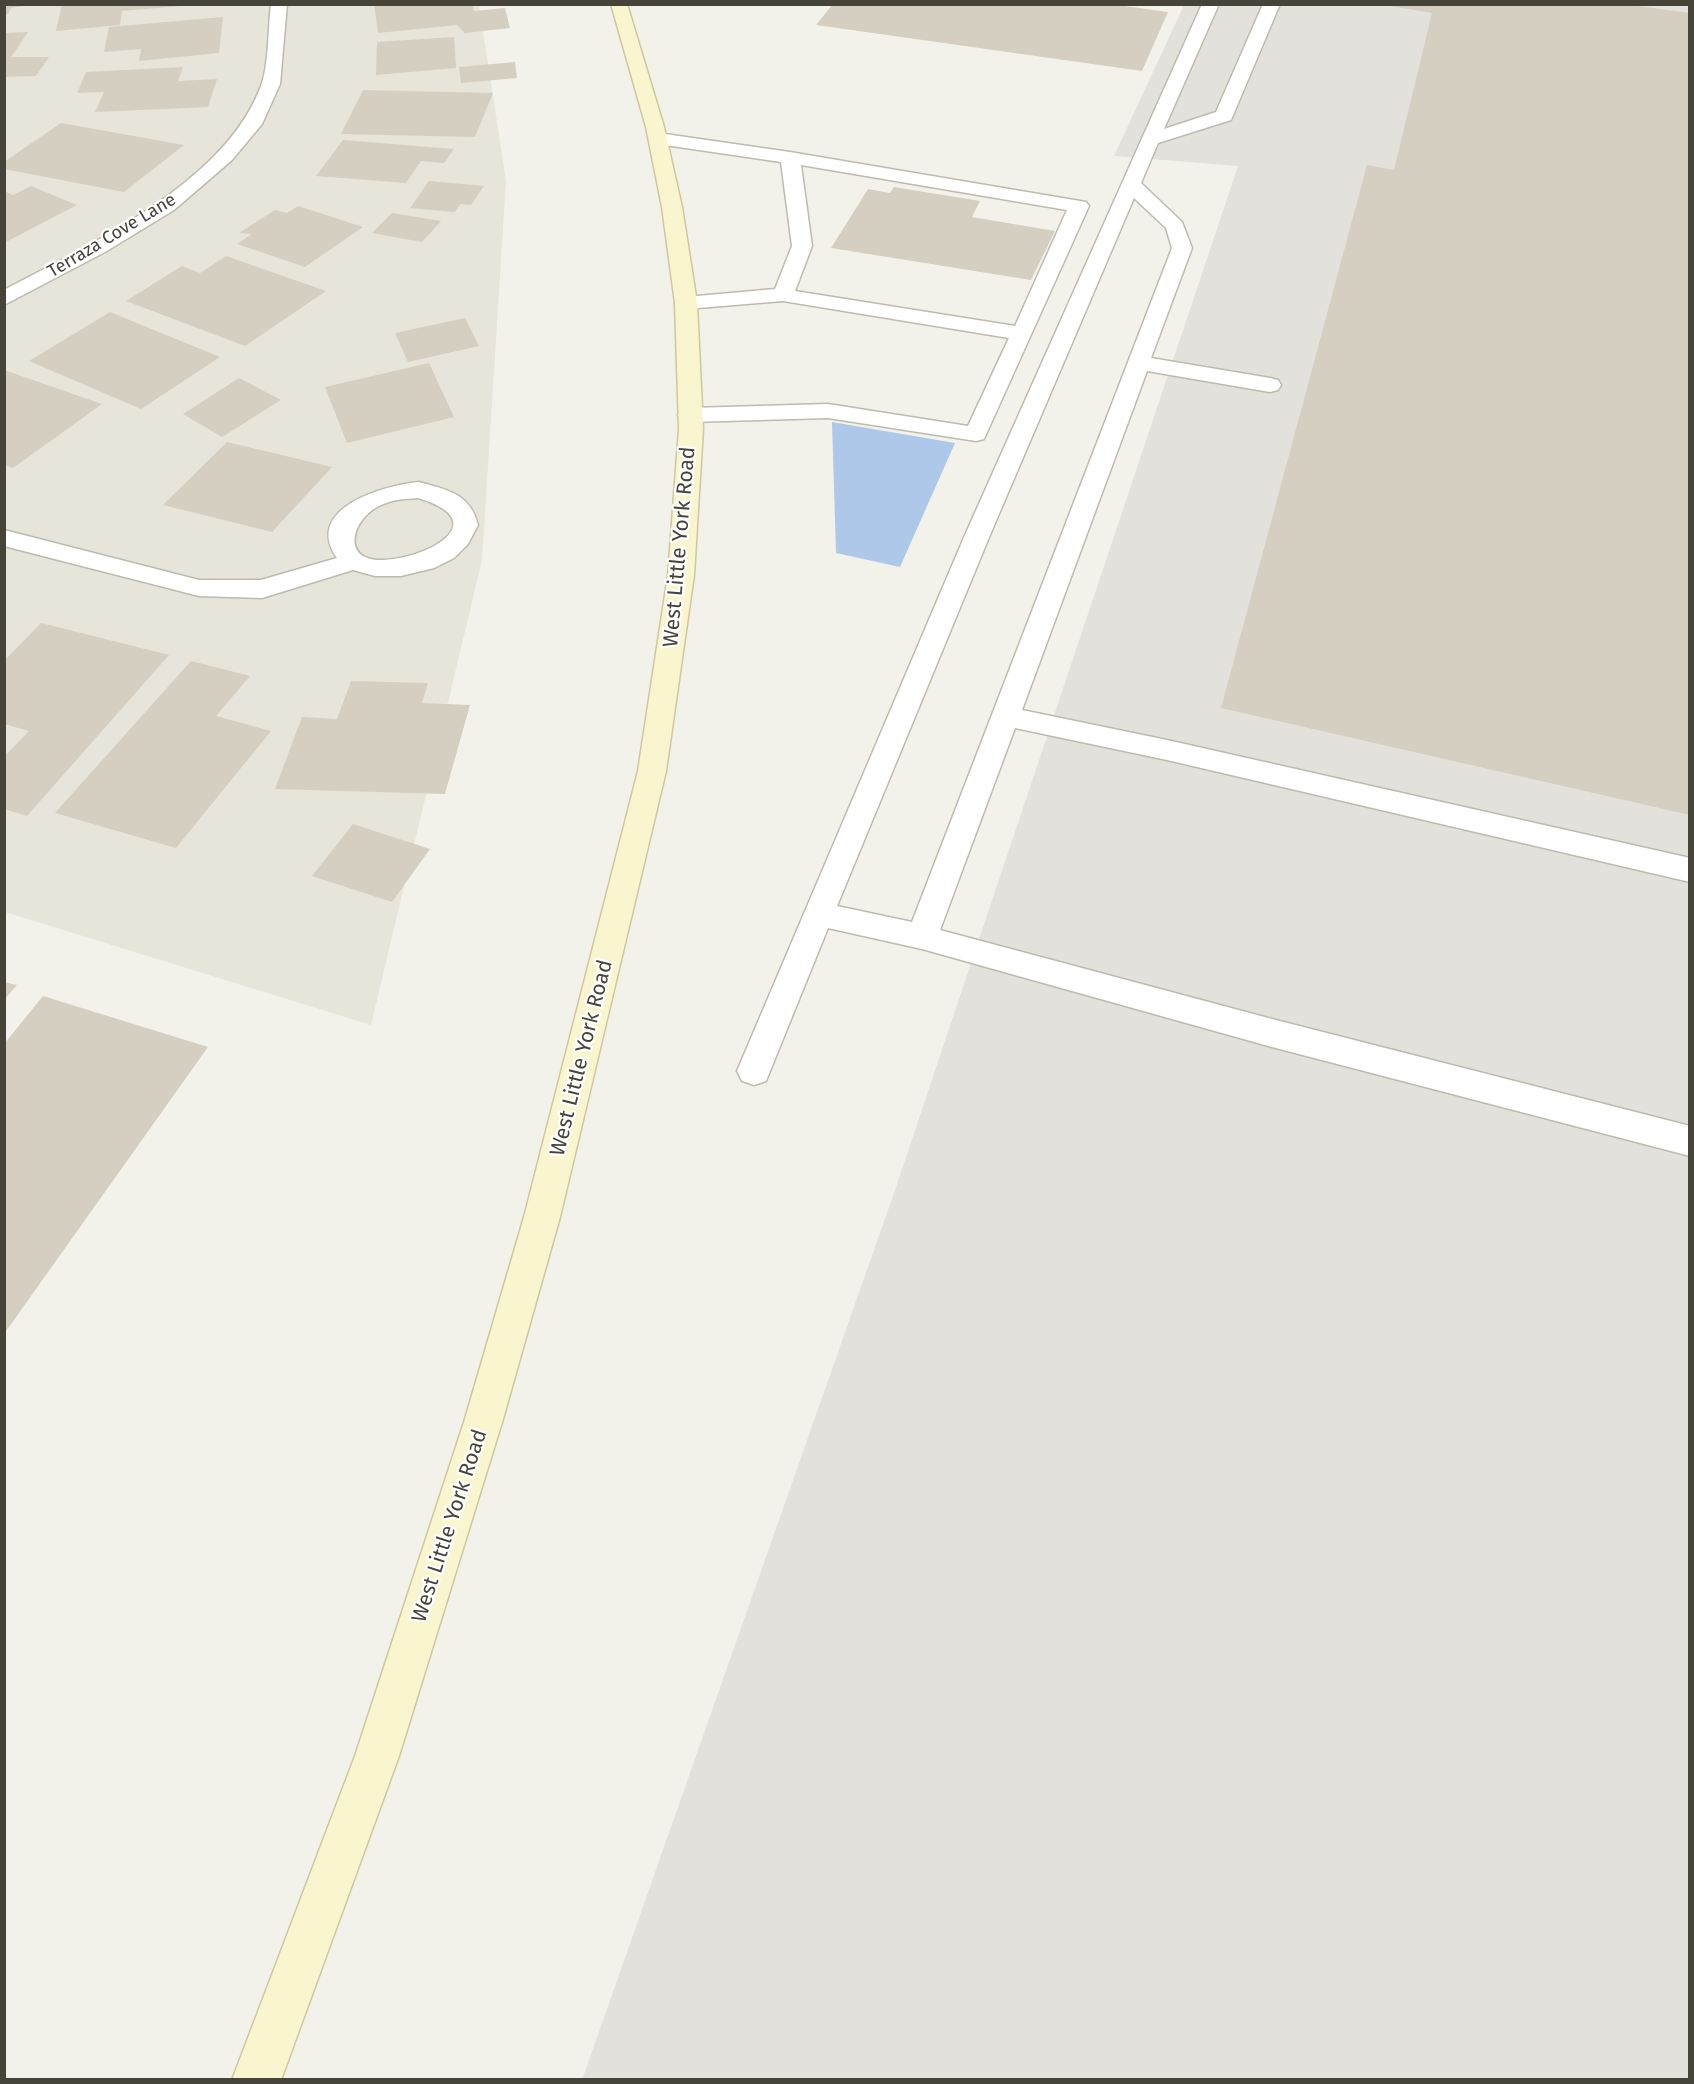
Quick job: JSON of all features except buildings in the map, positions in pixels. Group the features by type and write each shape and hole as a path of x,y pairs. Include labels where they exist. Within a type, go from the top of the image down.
{"main road":[{"name":"West Little York Road","path":"256,2079 377,1756 480,1430 542,1217 652,771 681,575 690,415 686,303 672,207 658,139 619,4"}],"street":[{"name":"Terraza Cove Lane","path":"4,299 98,248 167,206 225,156 253,124 271,84 279,4"},
{"path":"754,1071 818,914 1130,183 1211,4"},
{"path":"1150,139 1224,116 1272,4"},
{"path":"658,139 790,158 1079,206 976,434 828,411 690,415"},
{"path":"783,295 802,246 790,158"},
{"path":"922,937 1182,248 1175,226 1130,183"},
{"path":"686,303 783,295 1022,334"},
{"path":"1139,363 1270,385"},
{"path":"4,538 199,588 262,589 355,561 371,567 393,570 415,567 435,560 452,549 462,536 466,522 462,510 452,500 419,490 400,491 372,500 350,515 342,526 340,539 344,551 355,561"},
{"path":"1005,716 1179,752 1689,870"},
{"path":"818,914 922,937 1272,1033 1689,1141"}],"shaded area":[{"path":"4,5 479,5 506,181 482,560 371,1025 5,912"},
{"path":"1184,5 1689,5 1689,2079 582,2080 894,1193 1238,166 1114,156"}],"water":[{"path":"832,422 955,443 900,567 836,553"}]}
